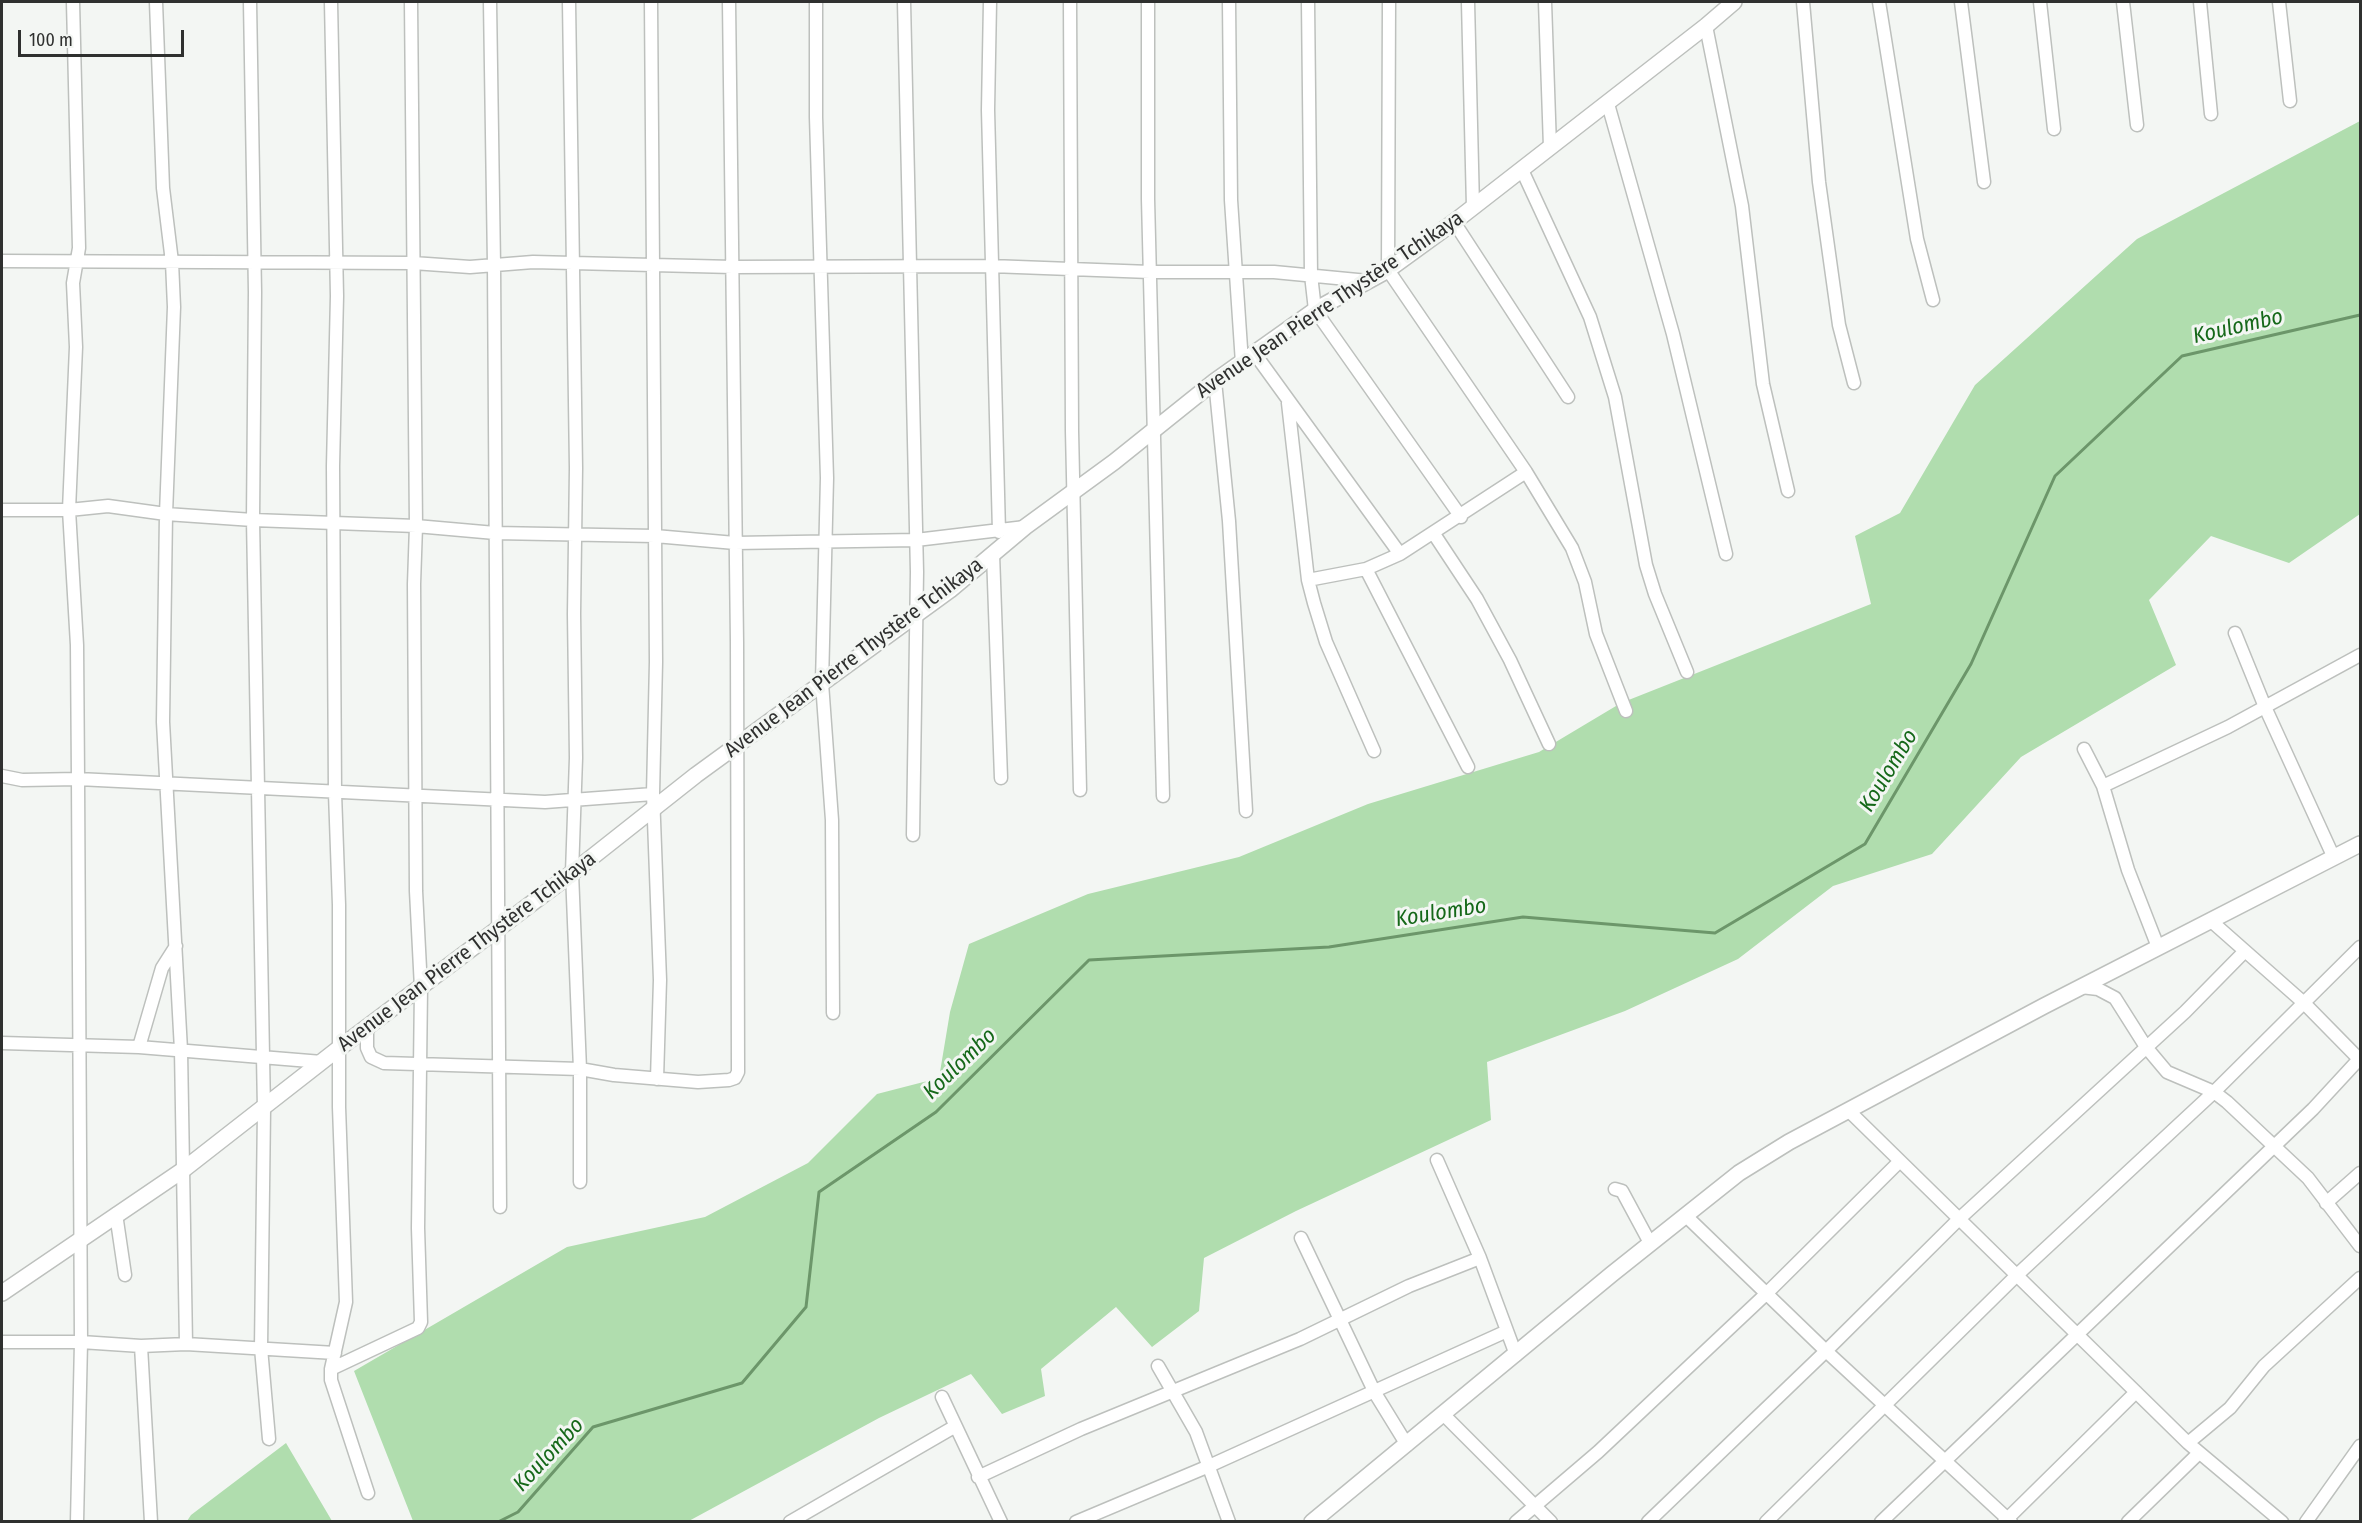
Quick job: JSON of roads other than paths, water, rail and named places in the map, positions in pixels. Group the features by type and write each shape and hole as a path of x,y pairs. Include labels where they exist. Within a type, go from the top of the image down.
{"street":[{"path":"73,2 79,248 73,282 76,347 69,510 77,645 77,1046 81,1342 77,1521"},
{"path":"156,2 163,188 172,262 174,307 166,514 167,614 163,722 181,1050 186,1344"},
{"path":"250,2 255,262 253,520 264,1109 261,1348 269,1439"},
{"path":"331,2 336,262 333,523 335,793 339,905 338,1049 346,1302 331,1369 331,1380 368,1493"},
{"path":"331,1369 420,1326 418,1217 421,988 416,906 416,526 411,2"},
{"path":"490,2 494,265 500,1207"},
{"path":"569,2 576,536 575,800 572,873 580,1069 580,1182"},
{"path":"651,2 656,721 653,801 660,980 657,1079"},
{"path":"367,1028 367,1048 376,1061 420,1065 498,1065 580,1069 657,1079 720,1082 735,1078 738,1072 736,820 738,744 729,2"},
{"path":"816,2 827,478 822,683 832,820 833,1013"},
{"path":"904,2 917,615 913,836"},
{"path":"990,2 988,110 999,532"},
{"path":"1070,2 1071,270 1080,790"},
{"path":"1148,2 1150,272 1162,796"},
{"path":"1229,2 1231,200 1236,271 1248,359 1288,403 1400,554"},
{"path":"1308,2 1311,275 1315,310 1461,517"},
{"path":"1389,2 1388,270 1526,472 1579,563 1596,634 1626,711"},
{"path":"1468,2 1473,207"},
{"path":"1545,2 1550,147"},
{"name":"Avenue Jean Pierre Thystère Tchikaya","path":"2,1293 183,1170 338,1049 572,873 653,801 738,744 917,615 1025,527 1075,491 1215,381 1315,310 1388,270 1454,222 1608,104 1734,2"},
{"path":"1803,2 1807,71 1819,182 1839,325 1854,383"},
{"path":"1880,2 1917,238 1933,300"},
{"path":"1962,2 1984,182"},
{"path":"2040,2 2054,129"},
{"path":"2123,2 2137,125"},
{"path":"2200,2 2211,114"},
{"path":"2279,2 2290,101"},
{"path":"1706,26 1742,206 1763,384 1788,491"},
{"path":"1608,104 1673,334 1726,554"},
{"path":"1522,170 1590,317 1615,397 1646,565 1655,594 1687,672"},
{"path":"1454,222 1568,397"},
{"path":"2,261 413,263 453,267 533,262 652,263 733,267 991,266 1150,272 1236,271 1368,281"},
{"path":"1215,381 1229,521 1246,811"},
{"path":"1288,403 1308,580 1326,642 1374,751"},
{"path":"1308,580 1366,569 1400,554 1461,517 1526,472"},
{"path":"2,510 69,510 108,506 166,514 253,520 416,526 495,533 655,536 735,543 916,540 999,532 1025,527"},
{"path":"1434,534 1477,599 1510,660 1549,744"},
{"path":"993,554 1001,778"},
{"path":"1366,569 1468,767"},
{"path":"2235,633 2265,707 2334,858"},
{"path":"2103,786 2153,764 2361,655"},
{"path":"2084,749 2103,786 2128,870 2158,947"},
{"path":"2,776 22,780 78,779 496,800 653,801"},
{"path":"1312,1521 1444,1415 1650,1243 1739,1173 1789,1142 2081,987 2361,844"},
{"path":"1881,1521 2273,1146 2360,1059 2304,1003 2210,920"},
{"path":"139,1047 162,968 176,946"},
{"path":"1766,1521 2017,1275 2214,1092 2361,947"},
{"path":"1648,1521 1826,1351 1959,1219 2146,1047 2245,951"},
{"path":"2081,987 2098,989 2115,998 2146,1047 2167,1072 2214,1092 2307,1178 2361,1246"},
{"path":"2,1043 139,1047 322,1062"},
{"path":"1849,1111 2187,1443 2282,1521"},
{"path":"1437,1161 1480,1258 1516,1355"},
{"path":"1516,1521 1598,1452 1766,1294 1899,1162"},
{"path":"2326,1203 2361,1173"},
{"path":"1615,1189 1622,1191 1650,1243"},
{"path":"116,1214 125,1275"},
{"path":"1685,1215 1826,1351 1946,1459 2008,1520 2136,1392"},
{"path":"1300,1238 1375,1393 1407,1445"},
{"path":"978,1477 1033,1450 1339,1321 1409,1286 1480,1258"},
{"path":"2187,1443 2230,1408 2264,1366 2361,1278"},
{"path":"1076,1521 1375,1393 1507,1331"},
{"path":"2,1342 81,1342 141,1346 186,1344 335,1353"},
{"path":"141,1346 152,1521"},
{"path":"1158,1366 1196,1432 1229,1521"},
{"path":"942,1397 954,1427 1001,1521"},
{"path":"1444,1415 1551,1521"},
{"path":"790,1521 954,1427"},
{"path":"2306,1521 2361,1446"},
{"path":"2128,1521 2199,1453"}],"waterway":[{"name":"Koulombo","path":"498,1522 518,1512 593,1427 742,1383 806,1307 819,1192 936,1112 1089,960 1329,947 1523,917 1715,933 1865,844 1971,664 2055,476 2182,356 2360,315"}]}
